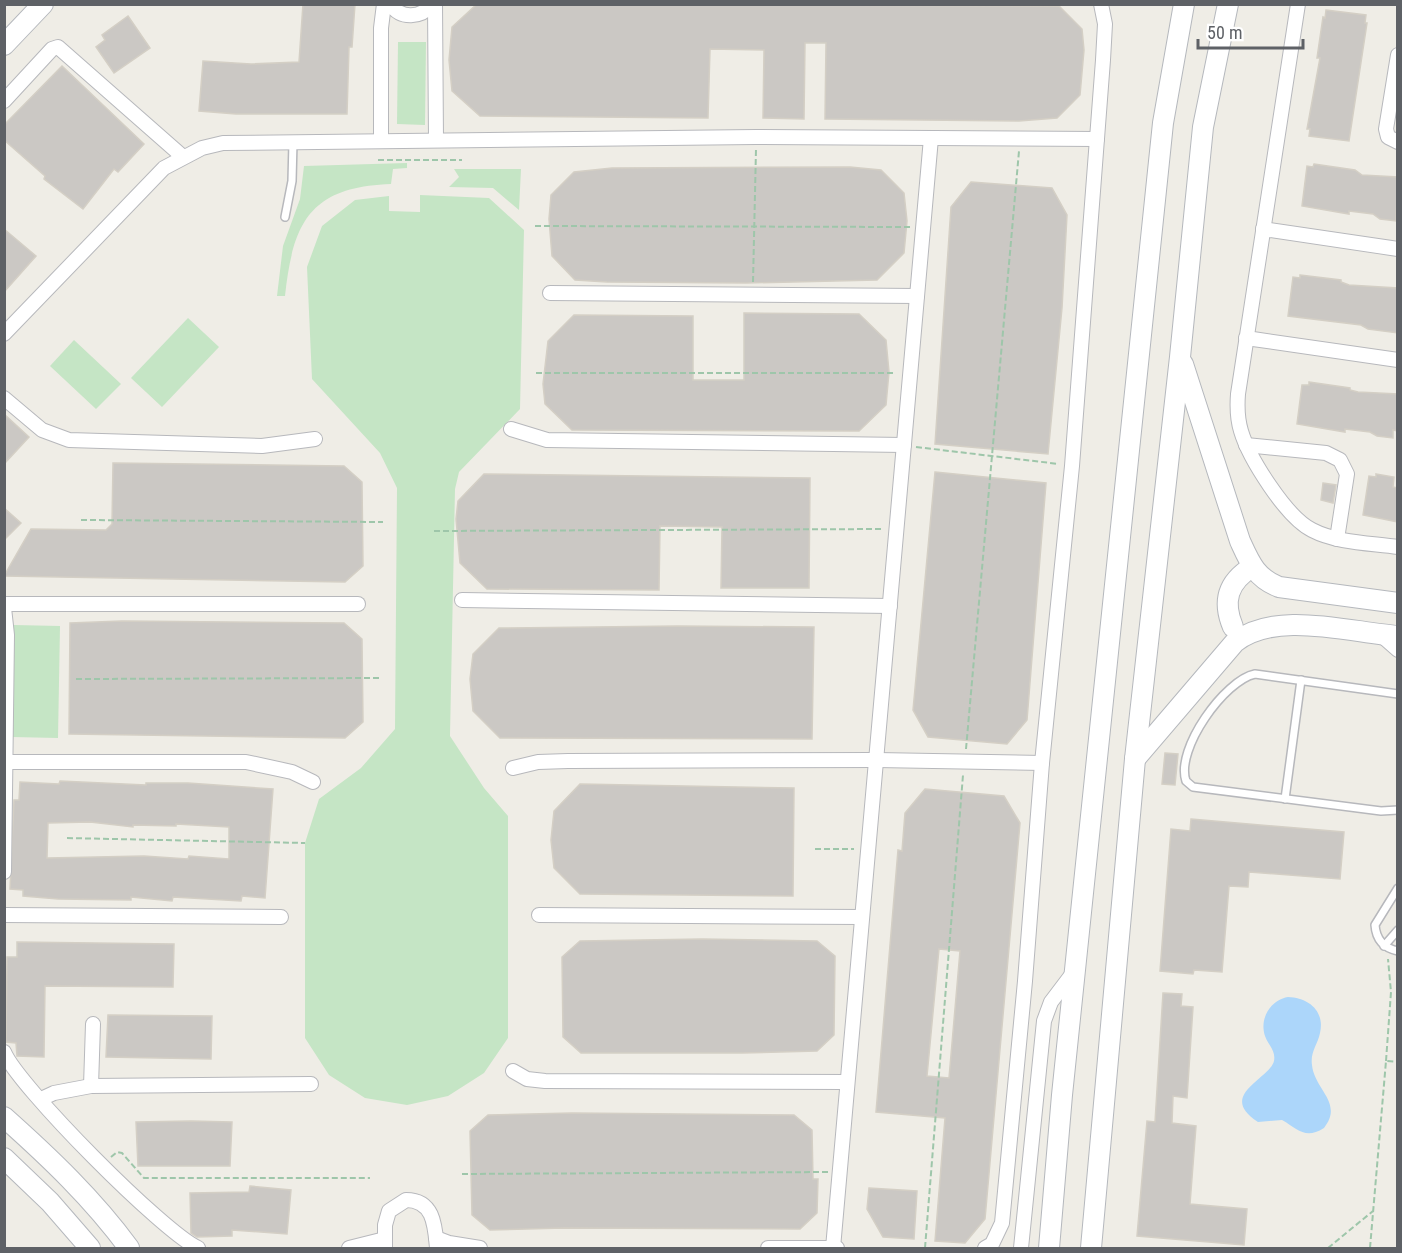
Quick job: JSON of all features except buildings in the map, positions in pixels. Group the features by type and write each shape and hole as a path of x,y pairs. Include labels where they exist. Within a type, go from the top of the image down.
{"main road":[{"path":"4,45 43,4"},
{"path":"1049,1248 1162,135 1184,4"},
{"path":"1091,1248 1135,759 1203,127 1228,4"},
{"path":"1180,357 1240,541 1252,567 1264,582 1279,587 1398,603"},
{"path":"1233,627 1227,614 1228,593 1239,575 1252,567"},
{"path":"1325,628 1331,595"},
{"path":"1211,670 1218,649 1233,627 1253,619 1263,618 1292,625 1390,636"},
{"path":"1135,759 1235,642 1254,630 1292,625"},
{"path":"4,1117 52,1160 105,1217 129,1248"},
{"path":"4,1158 50,1202 90,1248"}],"street":[{"path":"381,141 381,28 384,4"},
{"path":"390,4 399,13 412,16 426,12 434,4"},
{"path":"434,4 436,140"},
{"path":"985,1248 992,1244 1002,1223 1025,981 1042,764 1072,466 1105,24 1101,4"},
{"path":"1299,4 1237,407 1246,444 1290,513 1312,530 1337,538 1398,547"},
{"path":"4,101 52,49 58,47 182,156"},
{"path":"1398,56 1386,129 1388,137 1398,142"},
{"path":"4,334 164,168 182,156 223,143 756,137 1097,140"},
{"path":"768,1248 835,1248 839,1172 931,138"},
{"path":"1263,229 1398,249"},
{"path":"550,293 917,296"},
{"path":"1246,338 1398,360"},
{"path":"4,398 42,430 69,440 261,446 315,439"},
{"path":"511,429 547,440 904,446"},
{"path":"1246,444 1326,453 1340,460 1347,474 1337,538"},
{"path":"462,600 890,606"},
{"path":"4,872 7,635 4,606 358,604"},
{"path":"1390,636 1398,650"},
{"path":"513,768 538,762 568,760 877,760 1042,764"},
{"path":"7,762 246,762 280,768 313,782"},
{"path":"4,915 282,917"},
{"path":"539,915 862,916"},
{"path":"1021,1248 1044,1021 1056,993 1076,969"},
{"path":"95,1086 98,1025"},
{"path":"4,1052 18,1075 102,1165 176,1235 198,1248"},
{"path":"513,1071 527,1079 544,1081 847,1082"},
{"path":"41,1099 54,1093 95,1086 311,1084"},
{"path":"349,1248 385,1244 389,1211 406,1200 419,1202 430,1211 437,1243 480,1248"}],"lane":[{"path":"285,217 292,181 293,142"},
{"path":"1398,694 1255,674 1242,679 1195,730 1184,772 1186,781 1193,787 1381,811 1398,810"},
{"path":"1285,799 1301,680"},
{"path":"1398,888 1375,925 1379,940 1384,946 1398,951"},
{"path":"1384,946 1398,930"}],"path":[{"path":"753,294 756,137"},
{"path":"925,1248 964,762 1020,139"},
{"path":"378,160 462,160"},
{"path":"535,226 923,227"},
{"path":"536,373 910,373"},
{"path":"904,446 1072,466"},
{"path":"81,520 383,522"},
{"path":"434,531 897,529"},
{"path":"76,679 382,678"},
{"path":"67,838 305,843"},
{"path":"815,849 868,849"},
{"path":"1370,1248 1391,977 1384,946"},
{"path":"1386,1061 1398,1062"},
{"path":"102,1165 119,1152 144,1178 370,1178"},
{"path":"462,1174 839,1172"},
{"path":"1328,1248 1373,1211"}],"green space":[{"path":"398,42 426,42 425,125 397,124"},
{"path":"407,163 407,168 393,169 391,184 342,192 324,201 311,213 301,228 294,247 285,296 277,296 283,246 300,199 304,166"},
{"path":"454,169 521,169 519,210 493,188 449,187 459,177"},
{"path":"420,195 489,198 524,230 520,409 459,472 455,489 450,736 484,788 508,816 508,1038 484,1073 448,1096 407,1105 365,1098 329,1075 305,1038 305,843 319,799 361,768 395,729 397,488 380,453 312,379 307,267 322,226 355,200 389,196 389,211 420,212"},
{"path":"188,318 219,347 162,407 131,378"},
{"path":"74,340 121,384 96,409 50,366"},
{"path":"14,625 60,626 58,738 12,737"}],"water":[{"path":"1288,997 1309,1003 1318,1012 1320,1018 1320,1033 1313,1052 1312,1065 1314,1074 1330,1103 1331,1111 1324,1128 1312,1133 1302,1132 1282,1120 1258,1122 1246,1112 1242,1104 1249,1088 1270,1068 1274,1061 1274,1054 1266,1039 1265,1017 1276,1002"}]}
